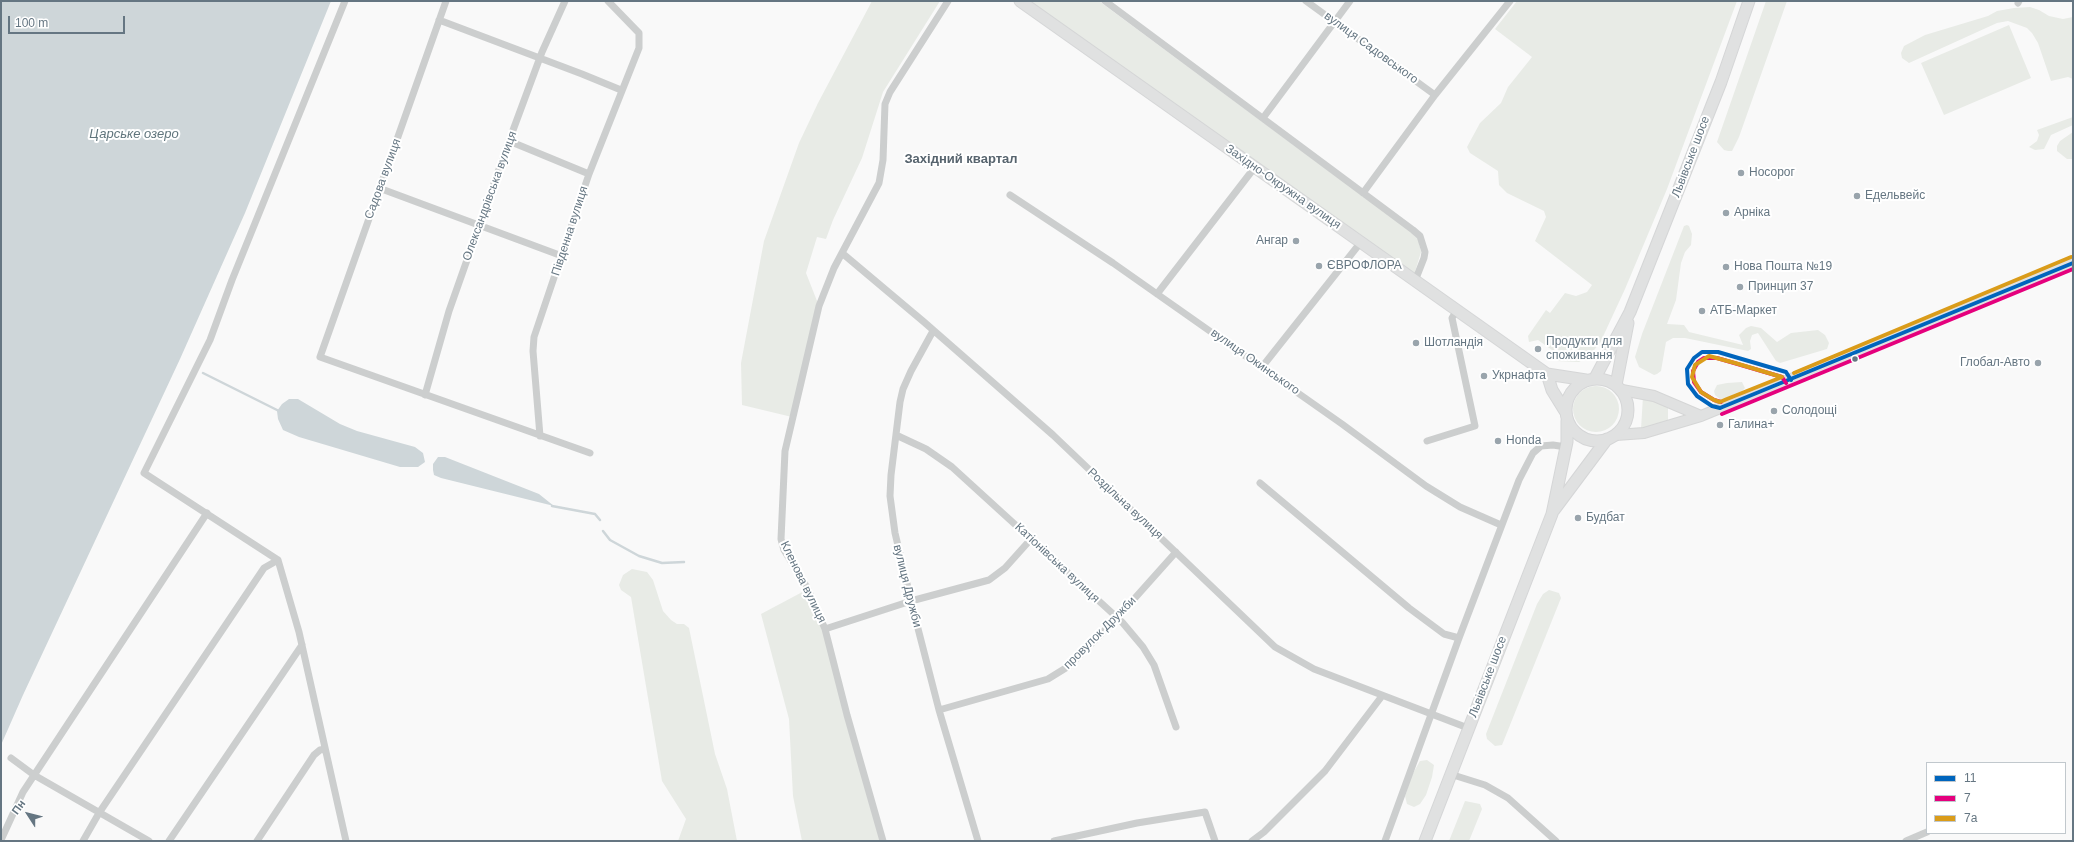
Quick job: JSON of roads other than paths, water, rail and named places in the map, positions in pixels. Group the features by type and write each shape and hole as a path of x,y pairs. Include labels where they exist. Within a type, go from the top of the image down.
{"main road":[{"name":"Західно-Окружна вулиця","path":"1020,1 1547,374 1590,379"},
{"name":"Львівське шосе","path":"1590,379 1630,312 1721,82 1749,1"},
{"path":"1547,374 1552,390 1572,429 1579,436 1588,440 1598,441 1612,437 1644,433 1701,416 2073,263"},
{"name":"Львівське шосе","path":"1619,387 1630,312"},
{"path":"1566,416 1566,401 1570,392 1577,385 1590,379 1605,379 1619,387 1654,396 1701,416"},
{"path":"1612,437 1623,427 1627,418 1628,408 1626,399 1619,387"},
{"name":"Львівське шосе","path":"1425,841 1552,514 1566,447 1566,416"},
{"name":"Львівське шосе","path":"1552,514 1612,437"}],"street":[{"path":"345,1 232,280 210,340 144,473 278,560 302,645 346,841"},
{"name":"Садова вулиця","path":"425,395 320,357 446,1"},
{"name":"Олександрівська вулиця","path":"425,395 449,311 509,141 540,58 565,1"},
{"name":"Південна вулиця","path":"540,436 534,337 589,174 621,90 639,48 639,33 608,1"},
{"name":"Кленова вулиця","path":"882,841 825,629 808,589 784,550 781,539 785,451 819,306 834,268 878,183 883,160 884,113 890,92 948,1"},
{"path":"1105,1 1420,236 1424,244 1424,258 1416,281"},
{"name":"вулиця Садовського","path":"1306,1 1435,95"},
{"path":"1263,118 1350,1"},
{"path":"1363,192 1435,95 1510,1"},
{"path":"439,20 621,90"},
{"path":"509,141 589,174"},
{"path":"1157,294 1255,167"},
{"path":"379,188 562,256"},
{"name":"вулиця Окинського","path":"1010,195 1157,294 1426,486 1460,507 1501,525"},
{"path":"1262,368 1361,242"},
{"name":"Роздільна вулиця","path":"842,253 1053,435 1176,552 1254,629 1275,647 1314,669 1468,728"},
{"path":"1427,441 1475,426 1452,318 1457,310"},
{"name":"вулиця Дружби","path":"933,331 910,370 903,388 896,434 890,496 895,533 911,601 939,710 978,841"},
{"path":"425,395 590,453"},
{"name":"Катіонівська вулиця","path":"896,434 926,449 952,467 1118,617 1143,647 1154,665 1176,727"},
{"path":"1385,841 1458,638 1518,480 1533,453 1540,446 1553,445 1566,447"},
{"path":"1260,483 1409,608 1444,634 1458,638"},
{"path":"1,840 23,792 207,513"},
{"path":"825,629 911,601 989,580 1004,568 1031,539"},
{"name":"провулок Дружби","path":"939,710 1048,679 1069,666 1118,617 1176,552"},
{"path":"83,841 99,813 264,568 278,560"},
{"path":"169,841 302,645"},
{"path":"1252,841 1264,832 1325,771 1382,696"},
{"path":"257,841 314,755 320,750 325,749"},
{"path":"11,758 34,775 149,841"},
{"path":"1450,774 1485,785 1508,798 1556,841"},
{"path":"1054,841 1137,823 1205,812 1215,841"},
{"path":"1906,841 1926,832"}],"water":[{"name":"Царське озеро","path":"1,1 331,1 245,213 180,359 1,745"},
{"path":"289,399 298,399 340,424 357,431 415,447 423,453 425,462 418,467 400,467 299,437 283,430 278,419 277,411 282,404"},
{"path":"438,457 445,457 539,494 554,506 441,478 434,475 433,470 433,464"}],"waterway":[{"path":"203,373 279,411"},
{"path":"552,506 595,514 600,520"},
{"path":"603,531 610,540 639,556 662,563 684,562"}],"place":[{"name":"Носорог","path":"1741,173"},
{"name":"Едельвейс","path":"1857,196"},
{"name":"Арніка","path":"1726,213"},
{"name":"Ангар","path":"1296,241"},
{"name":"ЄВРОФЛОРА","path":"1319,266"},
{"name":"Нова Пошта №19","path":"1726,267"},
{"name":"Принцип 37","path":"1740,287"},
{"name":"АТБ-Маркет","path":"1702,311"},
{"name":"Шотландія","path":"1416,343"},
{"name":"Продукти для споживання","path":"1538,349"},
{"name":"Глобал-Авто","path":"2038,363"},
{"name":"Укрнафта","path":"1484,376"},
{"name":"Солодощі","path":"1774,411"},
{"name":"Галина+","path":"1720,425"},
{"name":"Honda","path":"1498,441"},
{"name":"Будбат","path":"1578,518"}],"district":[{"name":"Західний квартал","path":"961,159"}]}
